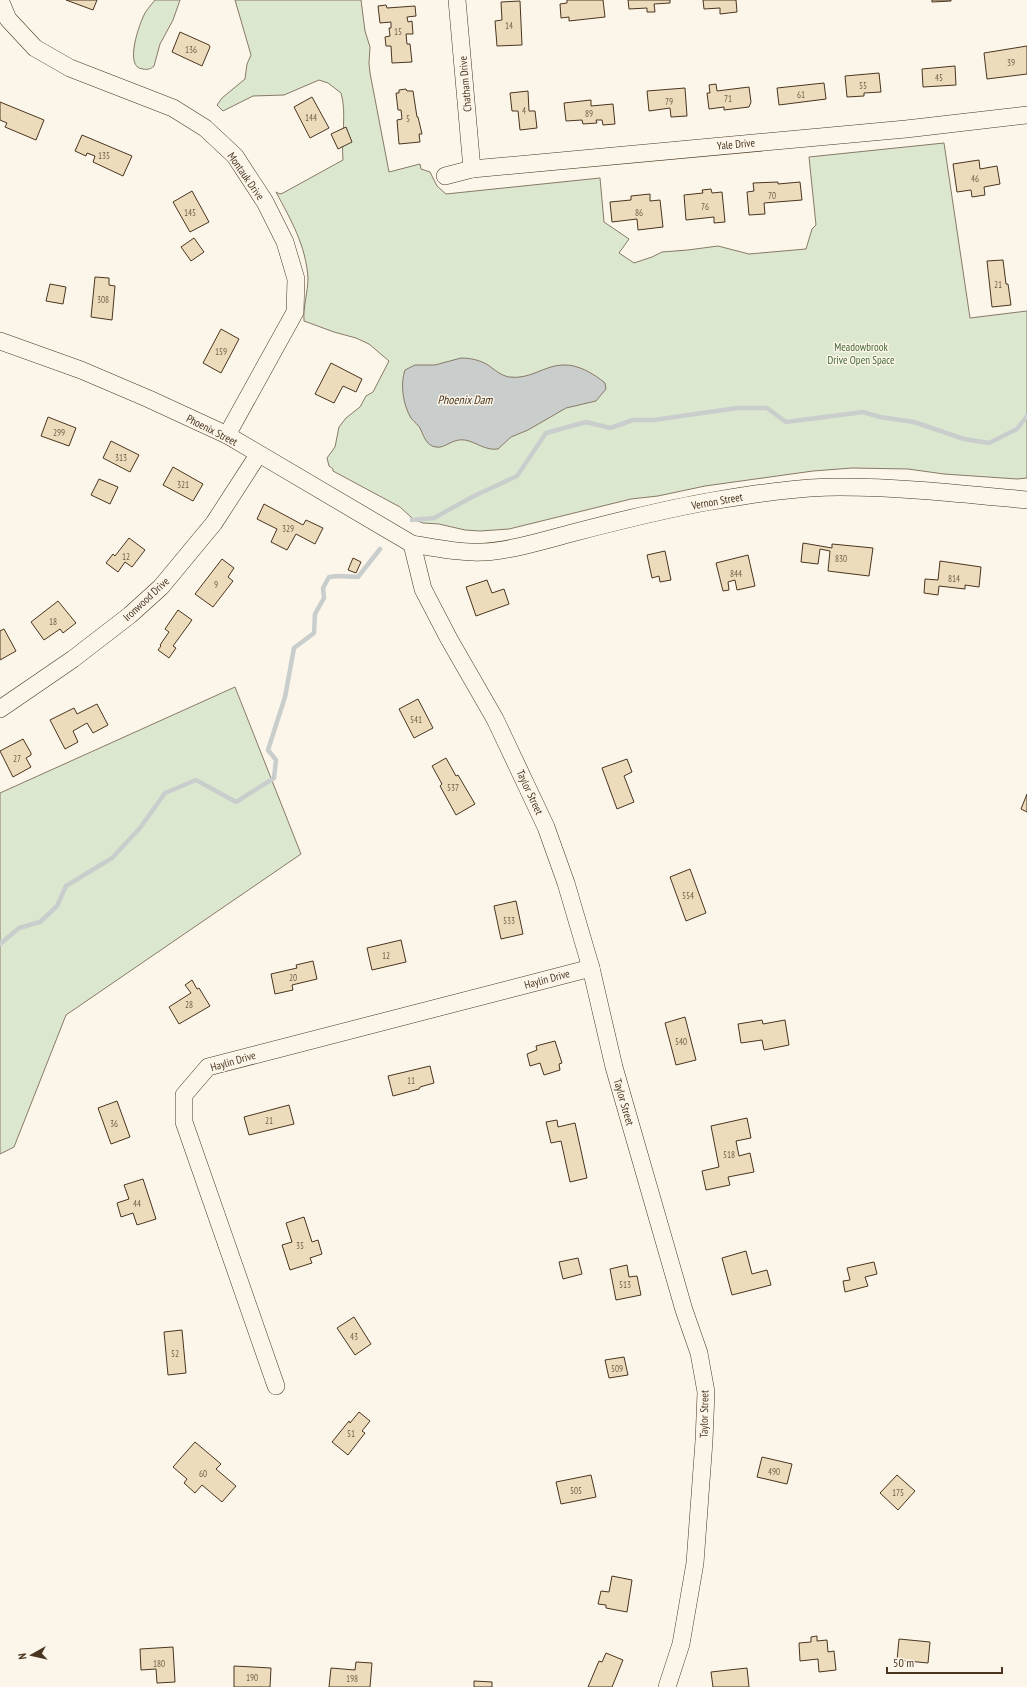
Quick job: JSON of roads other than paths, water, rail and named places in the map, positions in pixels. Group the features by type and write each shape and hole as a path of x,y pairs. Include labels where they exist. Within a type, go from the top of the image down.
{"street":[{"name":"Montauk Drive","path":"0,0 8,19 35,48 70,68 173,108 205,128 235,156 265,202 285,242 296,279 295,312 227,436"},
{"name":"Chatham Drive","path":"457,0 472,169"},
{"name":"Yale Drive","path":"445,176 472,169 906,129 1027,115"},
{"name":"Phoenix Street","path":"0,341 81,370 149,399 227,436 412,544"},
{"name":"Ironwood Drive","path":"0,709 73,659 130,615 161,586 214,524 258,455"},
{"name":"Vernon Street","path":"412,544 462,552 484,552 522,546 622,520 712,501 771,492 838,487 893,488 1027,500"},
{"name":"Taylor Street","path":"412,544 424,589 449,639 495,719 546,827 566,883 591,968 616,1074 684,1310 699,1353 706,1392 695,1563 681,1644 667,1687"},
{"name":"Haylin Drive","path":"276,1386 184,1122 184,1095 208,1067 591,968"}],"water":[{"name":"Phoenix Dam","path":"461,358 482,362 500,374 509,377 531,375 550,367 563,365 574,366 586,370 601,380 605,383 606,389 596,401 566,408 528,430 511,437 498,449 485,448 465,440 456,441 439,447 430,445 426,441 418,425 408,413 404,401 403,376 405,370 415,365 435,365"}],"waterway":[{"path":"412,520 434,518 472,497 517,476 546,433 586,422 610,428 633,420 654,420 737,408 767,408 786,422 863,412 880,417 914,422 964,439 989,443 1017,429 1027,416"},
{"path":"0,944 19,928 40,922 57,906 66,886 112,858 140,828 165,793 196,780 236,802 274,778 276,760 268,750 285,697 294,648 314,633 315,614 324,598 323,588 329,577 358,577 380,549"}],"park label":[{"name":"Meadowbrook Drive Open Space","path":"861,353"}]}
